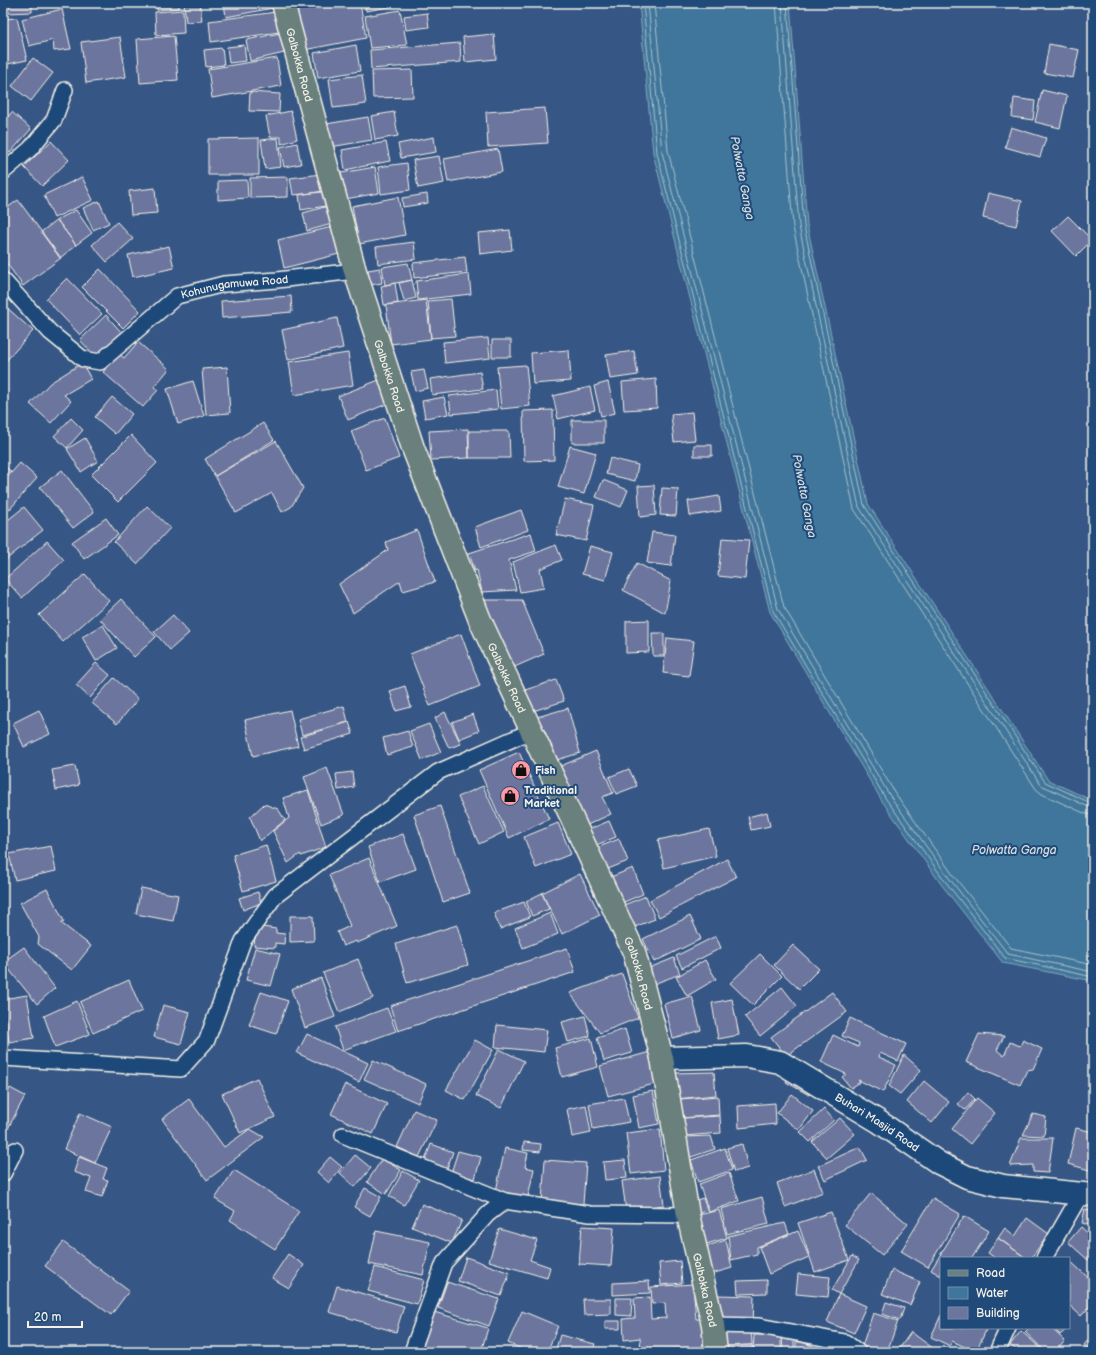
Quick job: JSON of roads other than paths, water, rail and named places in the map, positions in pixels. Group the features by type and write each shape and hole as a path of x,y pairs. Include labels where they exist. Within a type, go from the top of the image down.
{"main road":[{"name":"Galbokka Road","path":"283,3 355,271 413,448 480,620 634,952 662,1058 688,1215 713,1325 716,1352"},
{"name":"Buhari Masjid Road","path":"662,1058 746,1056 780,1062 878,1121 939,1163 967,1177 1003,1186 1087,1194"}],"street":[{"path":"3,172 30,149 54,120 65,90"},
{"name":"Kohunugamuwa Road","path":"3,280 50,332 83,359 100,362 177,296 224,284 277,280 355,271"},
{"path":"3,1058 181,1069 207,1040 243,941 275,896 438,772 531,731"},
{"path":"343,1135 505,1201 590,1214 688,1215"},
{"path":"3,1174 14,1150"},
{"path":"1045,1257 1087,1194"},
{"path":"412,1352 444,1263 488,1214 505,1201"},
{"path":"713,1325 759,1326 845,1342 858,1352"},
{"path":"997,1352 1008,1329"}],"water":[{"name":"Polwatta Ganga","path":"639,3 790,3 807,225 868,504 1048,780 1093,801 1093,981 1003,963 941,884 882,801 770,612 653,153"}],"place":[{"name":"Fish","path":"521,770"},
{"name":"Traditional Market","path":"510,796"}]}
